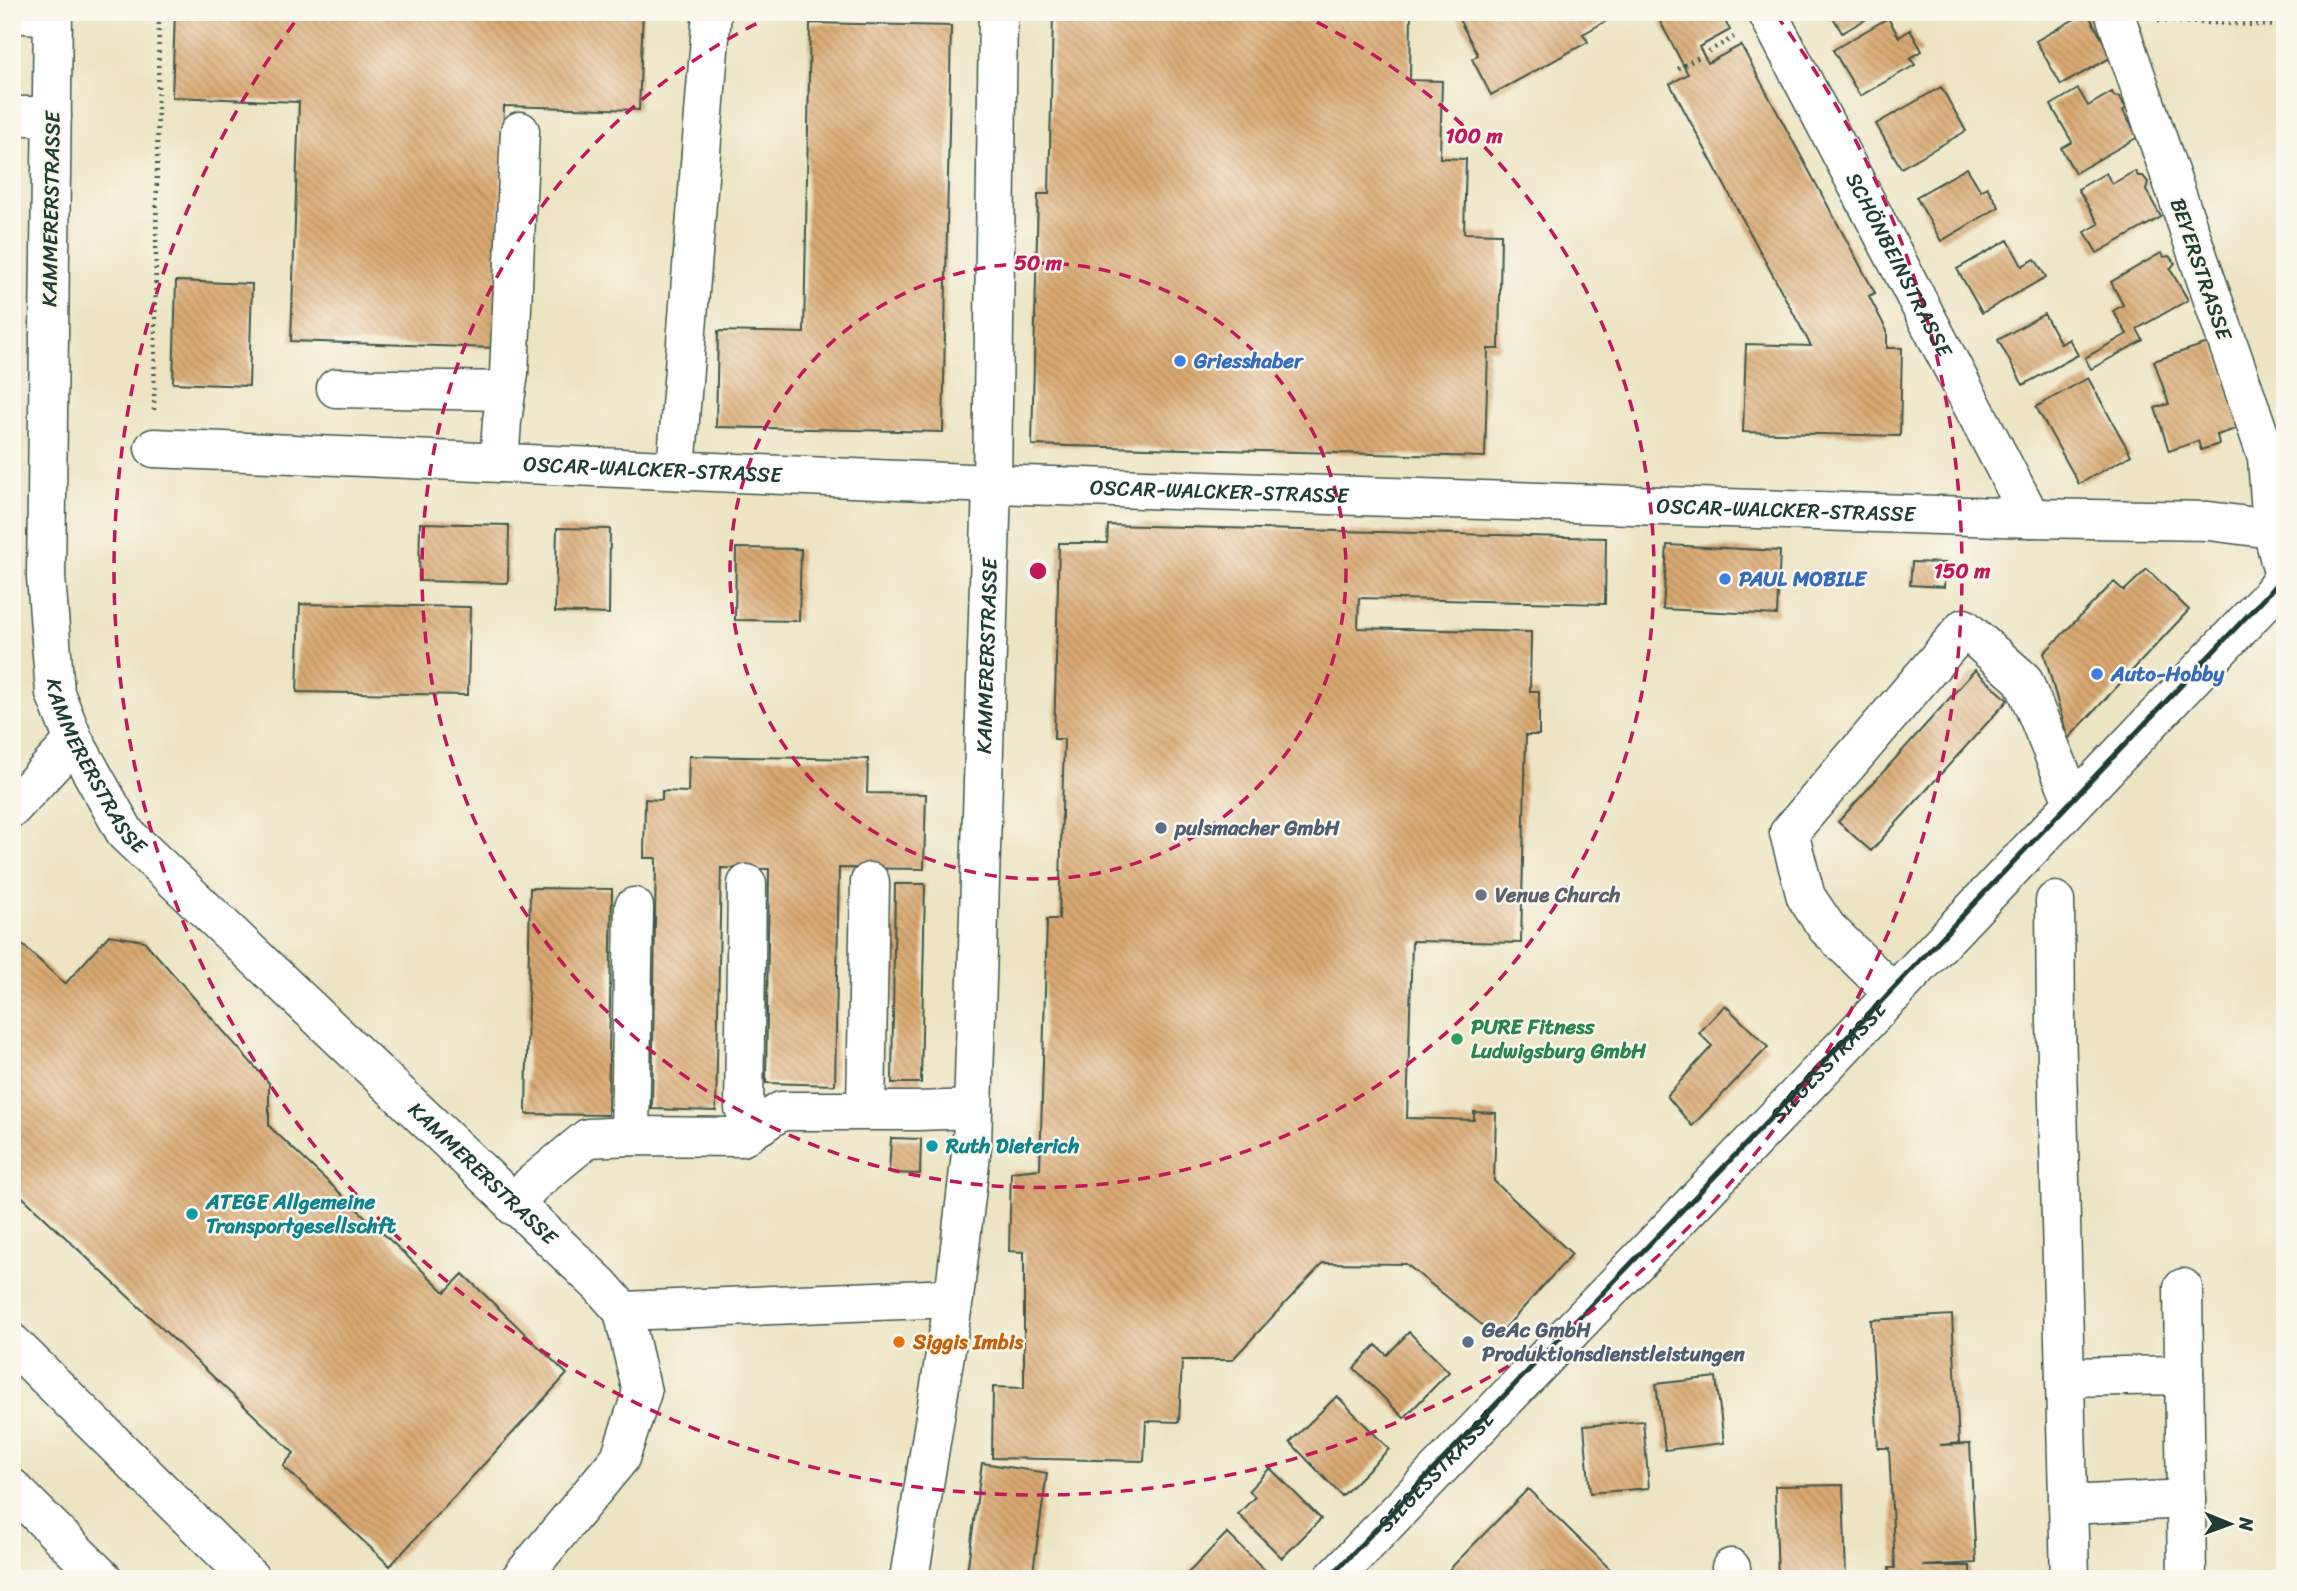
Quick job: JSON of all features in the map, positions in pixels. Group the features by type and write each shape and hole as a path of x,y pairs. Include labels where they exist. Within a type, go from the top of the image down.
{"street":[{"path":"676,470 712,12"},
{"name":"KAMMERERSTRASSE","path":"909,1579 954,1298 972,1145 992,484 998,12"},
{"path":"12,13 53,14"},
{"name":"KAMMERERSTRASSE","path":"53,14 46,577 55,693 74,741 126,834 600,1285 623,1311 642,1392 620,1458 520,1579"},
{"name":"BEYERSTRASSE","path":"2115,15 2266,457 2278,527"},
{"name":"SCHÖNBEINSTRASSE","path":"1753,24 2031,518"},
{"path":"12,116 52,116"},
{"path":"499,463 509,373 520,131"},
{"path":"336,388 506,391"},
{"name":"OSCAR-WALCKER-STRASSE","path":"154,448 992,484 2031,518 2209,521 2278,527"},
{"name":"SIEGESSTRASSE","path":"1333,1579 1894,994 2270,596 2284,577 2278,527"},
{"path":"1894,994 1826,928 1807,897 1789,833 1964,628 2023,680 2073,803"},
{"path":"12,808 74,741"},
{"path":"866,1110 870,882"},
{"path":"747,884 744,1108 762,1124"},
{"path":"2055,901 2070,1579"},
{"path":"630,1136 634,907"},
{"path":"514,1206 531,1185 588,1138 742,1137 781,1111 974,1109"},
{"path":"2183,1288 2187,1579"},
{"path":"623,1311 954,1298"},
{"path":"12,1343 251,1579"},
{"path":"2065,1377 2184,1375"},
{"path":"12,1488 103,1579"},
{"path":"2068,1505 2186,1499"}],"path":[{"path":"154,448 159,12"},
{"path":"2115,15 2285,26"},
{"path":"1678,69 1753,24"}],"building":[{"path":"175,12 643,12 639,110 504,106 495,348 291,341 299,102 172,97"},
{"path":"1053,12 1411,12 1410,80 1442,81 1440,158 1466,159 1464,233 1501,234 1499,349 1488,349 1485,457 1032,445 1038,194 1049,194"},
{"path":"1455,12 1622,12 1583,34 1588,42 1491,95 1472,59 1478,55"},
{"path":"1655,12 1720,12 1730,30 1699,47 1708,63 1741,45 1875,293 1869,296 1887,331 1887,348 1902,348 1900,436 1743,432 1746,344 1811,346 1670,84 1688,74"},
{"path":"1826,12 1875,14 1842,33 1833,17 1829,19"},
{"path":"2087,12 2112,57 2061,85 2036,41"},
{"path":"1888,18 1899,37 1910,30 1922,51 1910,58 1915,65 1860,96 1833,50"},
{"path":"810,23 951,26 943,432 716,427 718,331 804,333"},
{"path":"1941,87 1966,131 1901,168 1876,124"},
{"path":"2078,89 2088,106 2112,92 2119,97 2126,108 2123,111 2138,137 2075,173 2061,148 2072,142 2051,105"},
{"path":"1967,168 1981,191 1987,187 1999,207 1941,241 1916,197"},
{"path":"2135,171 2148,182 2146,190 2161,217 2097,253 2085,232 2099,224 2078,189 2106,173 2112,184"},
{"path":"2008,240 2022,266 2035,259 2046,277 1982,313 1957,269"},
{"path":"2161,253 2164,257 2169,256 2175,263 2170,269 2188,300 2137,329 2143,340 2091,369 2085,358 2127,334 2113,311 2123,305 2111,282"},
{"path":"176,281 252,284 249,386 173,383"},
{"path":"2044,314 2061,344 2069,339 2078,355 2023,385 1998,340"},
{"path":"2214,341 2242,427 2217,435 2219,444 2201,450 2198,441 2169,451 2155,408 2169,404 2154,361"},
{"path":"2088,378 2131,455 2079,484 2036,407"},
{"path":"420,523 509,525 508,583 419,581"},
{"path":"1108,525 1606,538 1605,604 1359,598 1358,628 1531,632 1530,691 1539,691 1539,735 1526,735 1521,943 1412,941 1407,1118 1474,1120 1474,1112 1496,1113 1494,1181 1572,1254 1497,1337 1406,1264 1323,1263 1232,1360 1182,1360 1179,1422 1146,1421 1144,1461 992,1458 993,1387 1024,1388 1024,1252 1009,1251 1011,1172 1040,1169 1047,919 1059,919 1064,739 1054,739 1059,543 1107,543"},
{"path":"557,528 610,529 609,614 555,612"},
{"path":"1667,545 1780,551 1777,615 1663,609"},
{"path":"736,548 801,549 799,621 735,620"},
{"path":"1912,562 1945,563 1944,587 1910,585"},
{"path":"2147,569 2189,610 2068,739 2044,653 2114,582 2124,591"},
{"path":"300,604 470,607 468,695 297,692"},
{"path":"1975,670 2008,700 1871,851 1838,822"},
{"path":"689,756 868,759 867,793 926,794 924,869 839,868 835,1085 766,1083 769,869 721,868 716,1111 652,1109 656,858 644,858 645,799 662,800 662,791 688,792"},
{"path":"895,884 925,884 921,1083 892,1083"},
{"path":"530,888 612,889 608,1115 526,1114"},
{"name":"ATEGE Allgemeine Transportgesellschft","path":"12,935 65,984 109,935 144,941 269,1083 269,1126 445,1292 463,1274 567,1374 390,1566 283,1466 294,1453 12,1187"},
{"path":"1725,1005 1768,1047 1692,1126 1667,1096 1712,1046 1699,1033"},
{"path":"891,1138 921,1139 920,1174 889,1173"},
{"path":"1952,1315 1959,1443 1940,1445 1970,1444 1976,1563 1922,1566 1970,1566 1970,1579 1890,1579 1889,1568 1895,1568 1889,1448 1878,1448 1871,1320"},
{"path":"1409,1332 1449,1372 1404,1418 1354,1368 1376,1345 1387,1355"},
{"path":"1716,1377 1724,1443 1665,1450 1656,1384"},
{"path":"1337,1396 1389,1449 1342,1496 1290,1442"},
{"path":"1643,1421 1649,1488 1590,1493 1584,1426"},
{"path":"982,1463 1047,1473 1032,1579 966,1579"},
{"path":"1270,1468 1321,1519 1282,1558 1238,1514 1255,1497 1249,1490"},
{"path":"1843,1485 1846,1579 1778,1579 1775,1486"},
{"path":"1528,1489 1614,1573 1609,1579 1550,1579 1543,1572 1537,1579 1440,1579"},
{"path":"1227,1533 1269,1574 1265,1579 1188,1579 1185,1576"}],"railway":[{"path":"1328,1579 2285,576"}],"place":[{"name":"Griesshaber","path":"1180,361"},
{"name":"PAUL MOBILE","path":"1725,579"},
{"name":"Auto-Hobby","path":"2097,674"},
{"name":"pulsmacher GmbH","path":"1161,828"},
{"name":"Venue Church","path":"1481,895"},
{"name":"PURE Fitness Ludwigsburg GmbH","path":"1457,1039"},
{"name":"Ruth Dieterich","path":"932,1146"},
{"name":"ATEGE Allgemeine Transportgesellschft","path":"192,1214"},
{"name":"Siggis Imbis","path":"899,1342"},
{"name":"GeAc GmbH Produktionsdienstleistungen","path":"1468,1342"}]}
